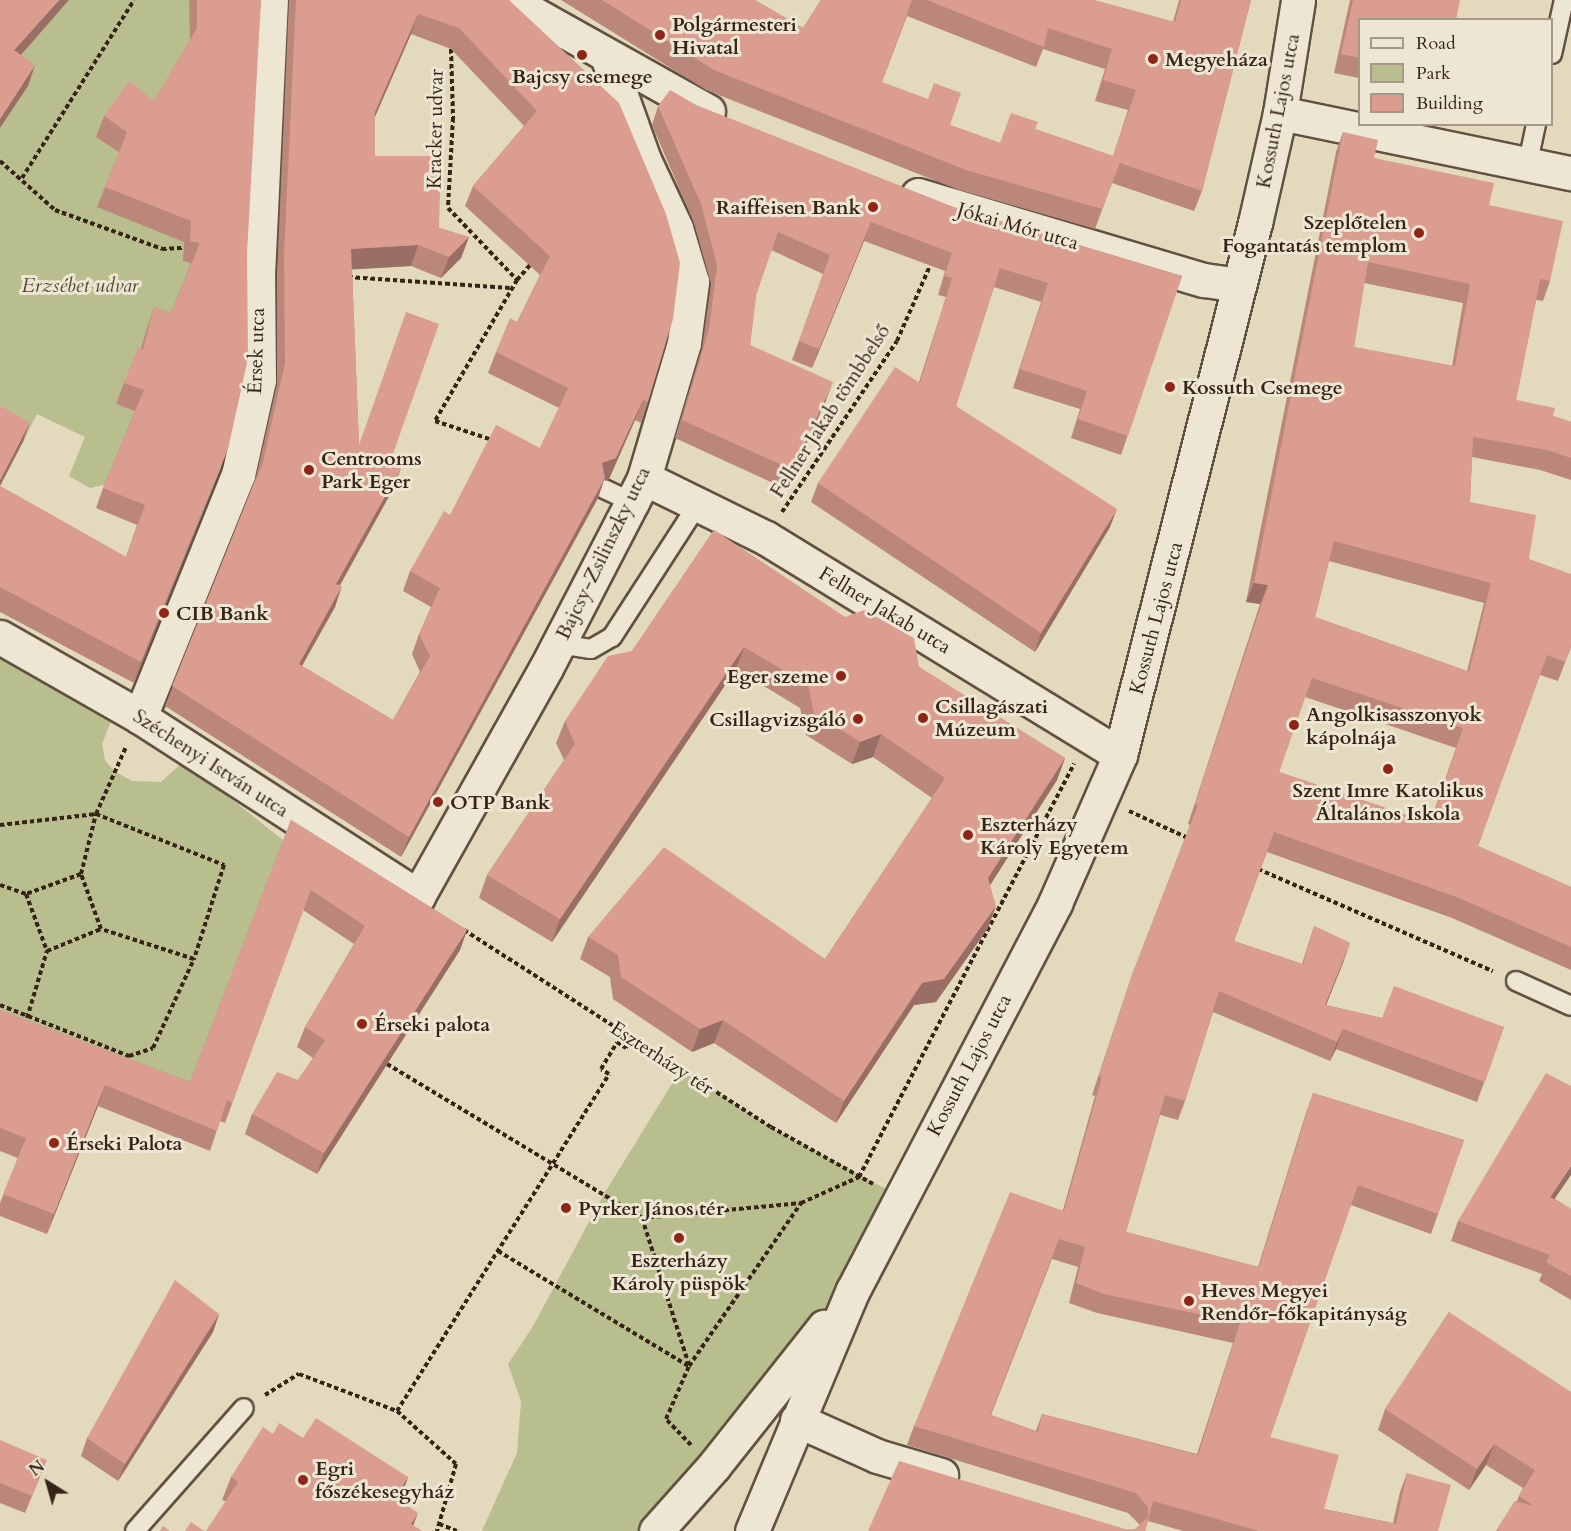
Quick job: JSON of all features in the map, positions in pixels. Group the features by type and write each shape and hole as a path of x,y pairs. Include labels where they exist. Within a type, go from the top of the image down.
{"street":[{"name":"Érsek utca","path":"140,717 238,475 260,380 258,275 271,0"},
{"path":"509,0 698,107 739,123"},
{"name":"Kossuth Lajos utca","path":"853,1290 1055,903 1120,754 1239,285 1280,113 1298,0"},
{"name":"Bajcsy-Zsilinszky utca","path":"418,896 559,644 627,489 684,343 692,282 676,228 644,160 608,56"},
{"path":"1280,113 1528,162 1571,173"},
{"name":"Jókai Mór utca","path":"890,185 953,208 1204,280 1239,285"},
{"name":"Fellner Jakab utca","path":"627,489 698,504 766,538 1120,754"},
{"name":"Széchenyi István utca","path":"0,637 140,717 418,896"},
{"path":"752,1531 853,1290"},
{"path":"656,1531 713,1467 853,1290"},
{"path":"797,1420 877,1456 966,1483"},
{"path":"670,1531 713,1467"}],"lane":[{"path":"1553,46 1564,0"},
{"path":"1528,162 1536,126"},
{"path":"559,644 591,649 612,637 698,504"},
{"path":"1516,981 1571,1006"},
{"path":"135,1531 244,1408"}],"path":[{"path":"22,178 134,0"},
{"name":"Kracker udvar","path":"451,49 453,118 448,208 517,280"},
{"path":"0,161 22,178 55,210 162,249 184,248"},
{"path":"497,442 435,421 510,288 540,254"},
{"name":"Fellner Jakab tömbbelső","path":"766,538 897,341 930,266"},
{"path":"344,277 510,288"},
{"path":"101,929 81,874 96,814 140,717"},
{"path":"387,1064 642,1218 801,1203 859,1178 1076,760 1078,728"},
{"path":"1101,797 1194,841"},
{"path":"0,825 96,814 224,865 194,958 153,1048 129,1056 27,1018 0,1005"},
{"path":"1247,864 1516,981"},
{"path":"0,885 26,894 81,874"},
{"path":"26,894 47,951 27,1018"},
{"name":"Eszterházy tér","path":"459,926 771,1127 859,1178 870,1182"},
{"path":"47,951 101,929 194,958"},
{"path":"398,1410 609,1074 601,1069 617,1042 626,1048 631,1037"},
{"path":"713,1467 666,1419 689,1366 801,1203"},
{"path":"642,1218 689,1366"},
{"path":"498,1251 689,1366"},
{"path":"244,1408 299,1374 398,1410 456,1464 437,1531"},
{"path":"439,1524 457,1531"}],"green space":[{"name":"Erzsébet udvar","path":"69,0 189,0 190,19 222,20 120,153 188,219 192,263 184,311 138,360 117,404 177,425 108,484 90,488 69,476 85,437 37,414 23,442 0,430 0,127 7,71"},
{"path":"0,656 114,713 102,744 105,760 114,771 132,781 161,782 184,761 284,841 183,1103 0,1034"},
{"path":"681,1069 771,1127 901,1197 853,1290 656,1531 482,1531 517,1453 521,1401 508,1364 532,1328 604,1194"}],"building":[{"path":"0,0 59,0 14,50 35,65 0,119"},
{"path":"197,0 261,0 247,254 248,358 228,449 141,662 0,587 0,486 126,557 145,505 103,488 144,390 124,383 138,347 143,349 154,307 171,313 200,243 190,241 191,221 105,187 127,132 104,116 129,81 154,101 197,28"},
{"path":"296,0 509,0 619,103 666,214 680,263 673,319 648,402 643,400 616,458 602,463 605,478 409,837 172,686 263,462 285,363 284,255","holes":["418,14 459,28 537,111 473,186 550,256 517,322 510,318 496,352 568,388 540,448 496,425 450,515 444,511 410,571 440,588 419,634 430,656 393,720 299,664 342,586 336,584 401,468 389,465 439,324 406,312 359,445 351,249 418,245 449,257 469,237 439,228 441,156 375,156 375,112"]},
{"path":"602,0 755,0 803,28 821,0 912,0 882,82 928,99 934,83 961,93 950,125 1000,143 1011,113 1038,122 1035,129 1113,156 1136,90 1103,80 1112,49 1048,28 1044,47 927,0 1094,0 1175,22 1181,0 1251,0 1202,191 1120,163 1102,209 966,170 714,70"},
{"path":"1353,0 1460,0 1456,18 1358,18 1358,58 1341,54"},
{"path":"670,90 698,106 953,207 1182,276 1128,436 1078,419 1087,391 1020,369 1048,283 1000,268 956,406 1117,509 1041,633 818,483 895,367 920,383 952,278 944,276 952,253 871,222 819,349 799,341 830,255 778,232 756,295 750,345 833,382 793,470 682,420 709,329 717,265 701,204 658,106"},
{"path":"1343,132 1378,140 1374,158 1494,183 1489,205 1563,221 1550,281 1540,279 1516,400 1555,408 1553,416 1571,422 1571,458 1547,450 1473,437 1470,502 1536,515 1529,559 1571,574 1571,646 1565,662 1547,655 1478,846 1571,887 1571,947 1459,898 1274,832 1234,941 1303,964 1314,926 1350,943 1325,1005 1382,1018 1394,986 1504,1027 1485,1082 1343,1029 1337,1042 1219,991 1185,1101 1165,1095 1126,1232 1259,1267 1313,1093 1464,1140 1438,1214 1358,1185 1270,1437 1339,1455 1324,1509 1396,1524 1407,1473 1451,1485 1438,1531 1259,1531 1153,1501 1145,1531 868,1531 899,1461 1125,1529 1135,1529 1148,1517 1148,1507 1136,1493 914,1426 1010,1192 1064,1211 1102,1077 1099,1076 1132,975 1198,805 1195,804 1268,585 1254,583","holes":["1368,262 1470,284 1455,366 1354,347","1334,541 1491,583 1469,672 1315,617","1312,678 1463,728 1431,824 1279,772","1059,1239 1085,1247 1076,1283 1104,1294 1240,1323 1198,1455 1042,1414 1038,1432 990,1415"]},
{"path":"0,406 30,422 0,480"},
{"name":"Eszterházy Károly Egyetem","path":"714,530 845,617 864,610 914,638 919,667 1065,758 988,878 996,906 944,979 922,983 844,1101 723,1020 700,1029 621,977 618,955 588,937 664,847 825,959 945,778 881,734 860,742 814,713 808,685 744,647 560,919 487,875 575,744 565,721 608,656 632,651"},
{"path":"291,820 467,930 324,1153 252,1114 277,1072 298,1080 325,1040 305,1027 365,926 311,890 232,1103 227,1100 217,1131 105,1085 54,1214 3,1194 26,1138 0,1128 0,1010 190,1082"},
{"path":"1546,1073 1571,1086 1571,1166 1550,1197 1571,1209 1571,1276 1546,1262 1550,1255 1458,1221"},
{"path":"175,1280 219,1314 125,1464 87,1438"},
{"path":"1449,1312 1571,1392 1571,1531 1498,1531 1515,1501 1534,1506 1519,1496 1535,1470 1494,1444 1477,1469 1385,1409"},
{"name":"Egri főszékesegyház","path":"316,1418 408,1477 395,1498 418,1513 411,1524 421,1531 206,1531 238,1482 231,1477 263,1427 273,1434 279,1423 303,1438"},
{"path":"0,1440 47,1460 32,1496 0,1483"},
{"path":"191,1522 204,1531 185,1531"},
{"path":"163,1526 170,1531 160,1531"}],"place":[{"name":"Polgármesteri Hivatal","path":"660,35"},
{"name":"Bajcsy csemege","path":"582,55"},
{"name":"Megyeháza","path":"1153,59"},
{"name":"Raiffeisen Bank","path":"873,207"},
{"name":"Szeplőtelen Fogantatás templom","path":"1419,233"},
{"name":"Kossuth Csemege","path":"1170,387"},
{"name":"Centrooms Park Eger","path":"309,470"},
{"name":"CIB Bank","path":"164,613"},
{"name":"Eger szeme","path":"841,676"},
{"name":"Csillagászati Múzeum","path":"923,718"},
{"name":"Csillagvizsgáló","path":"858,719"},
{"name":"Angolkisasszonyok kápolnája","path":"1294,725"},
{"name":"Szent Imre Katolikus Általános Iskola","path":"1388,769"},
{"name":"OTP Bank","path":"438,802"},
{"name":"Eszterházy Károly Egyetem","path":"968,835"},
{"name":"Érseki palota","path":"362,1024"},
{"name":"Érseki Palota","path":"54,1143"},
{"name":"Pyrker János tér","path":"566,1208"},
{"name":"Eszterházy Károly püspök","path":"679,1238"},
{"name":"Heves Megyei Rendőr-főkapitányság","path":"1189,1301"},
{"name":"Egri főszékesegyház","path":"303,1480"}]}
